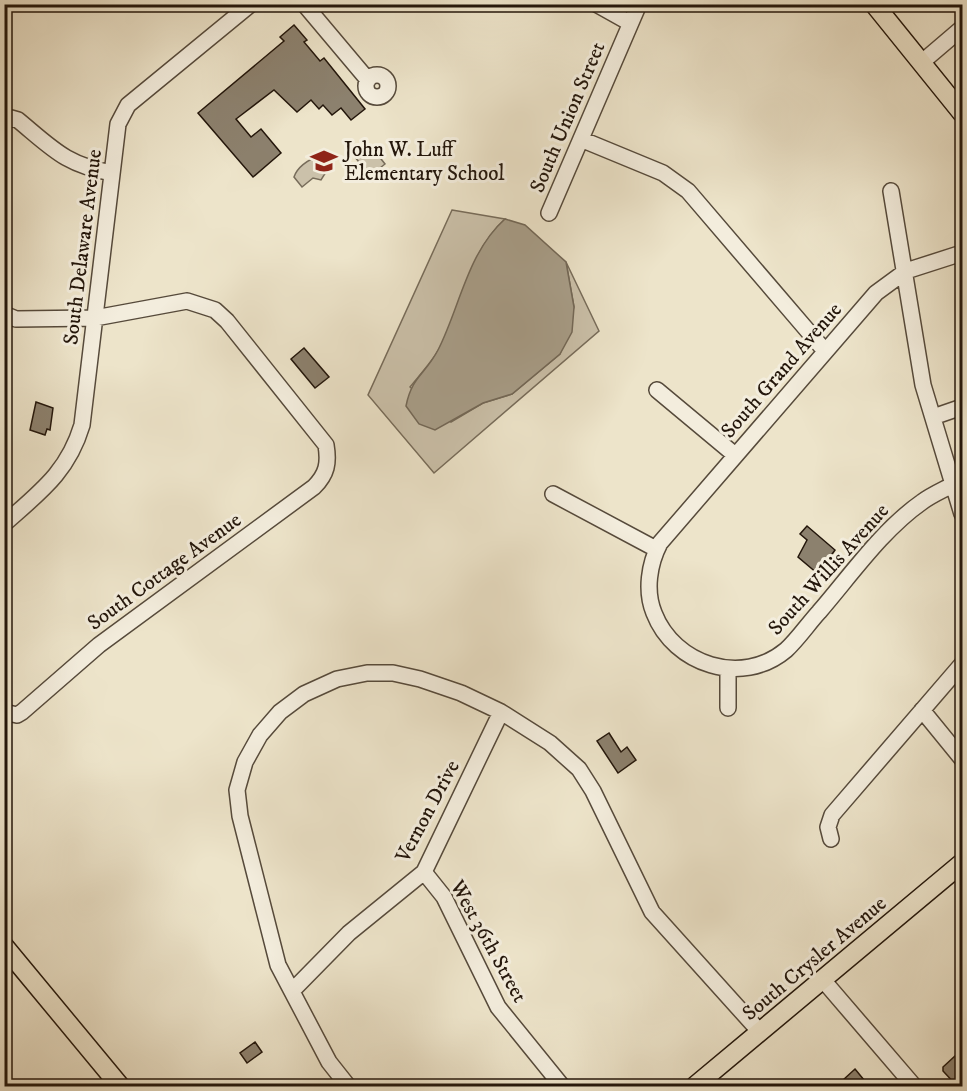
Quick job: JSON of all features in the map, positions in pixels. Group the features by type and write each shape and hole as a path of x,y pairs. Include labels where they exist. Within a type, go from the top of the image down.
{"main road":[{"path":"874,4 963,113"},
{"name":"South Crysler Avenue","path":"694,1086 963,863"},
{"path":"4,946 120,1086"}],"street":[{"name":"South Delaware Avenue","path":"4,524 48,486 67,463 75,448 82,425 118,124 128,105 250,4"},
{"path":"304,4 368,80"},
{"path":"596,4 630,23"},
{"name":"South Union Street","path":"549,213 583,140 639,4"},
{"path":"921,63 963,28"},
{"path":"4,121 11,118 18,120 64,159 86,168 112,173"},
{"path":"583,140 663,173 688,191 825,351"},
{"path":"891,191 923,385 963,514"},
{"name":"South Grand Avenue","path":"656,549 876,293 906,272 963,253"},
{"name":"South Cottage Avenue","path":"12,713 99,645 314,487 323,478 328,461 326,445 227,321 215,310 187,301 95,318"},
{"path":"4,314 16,319 95,318"},
{"path":"657,390 735,455"},
{"path":"933,417 963,407"},
{"name":"South Willis Avenue","path":"728,669 758,665 785,650 900,519 923,501 954,484"},
{"path":"553,494 656,549 650,567 648,589 652,611 660,627 673,644 690,658 711,666 728,669 728,708"},
{"path":"831,839 828,827 832,815 963,664"},
{"path":"348,1086 329,1062 278,965 240,816 237,790 245,762 260,735 280,712 304,694 337,679 367,673 393,673 420,679 461,693 501,712 550,742 579,769 593,791 652,912 760,1032"},
{"path":"922,710 963,759"},
{"name":"Vernon Drive","path":"293,990 349,933 424,872 501,712"},
{"name":"West 36th Street","path":"424,872 444,897 498,1007 562,1086"},
{"path":"823,980 914,1086"}],"shaded area":[{"path":"370,145 385,164 370,176 355,157"},
{"path":"323,154 331,164 321,180 313,178 302,187 294,177 296,173 306,162"},
{"path":"452,210 505,219 492,233 473,266 453,320 436,354 410,387 451,422 483,403 512,394 560,354 574,307 566,262 599,331 434,473 368,395"},
{"path":"505,219 525,225 566,262 574,307 572,332 560,354 512,394 483,403 435,430 419,424 406,406 412,388 438,350 473,264 492,233"}],"building":[{"path":"294,25 307,40 304,42 320,61 324,58 365,109 351,120 341,108 332,115 323,105 319,109 311,100 297,112 274,90 236,119 251,137 261,129 281,153 253,177 198,113 284,41 280,37"},
{"path":"304,348 329,377 315,388 291,359"},
{"path":"36,402 53,408 50,430 47,429 45,435 30,430"},
{"path":"807,526 835,550 818,574 798,557 807,540 800,534"},
{"path":"609,733 621,752 627,747 636,760 618,773 597,741"},
{"path":"255,1042 262,1052 247,1063 240,1053"},
{"path":"955,1056 959,1059 963,1056 963,1086 957,1086 943,1071 943,1067"},
{"path":"855,1069 869,1086 848,1086 843,1080"}],"place":[{"name":"John W. Luff Elementary School","path":"324,161"}]}
